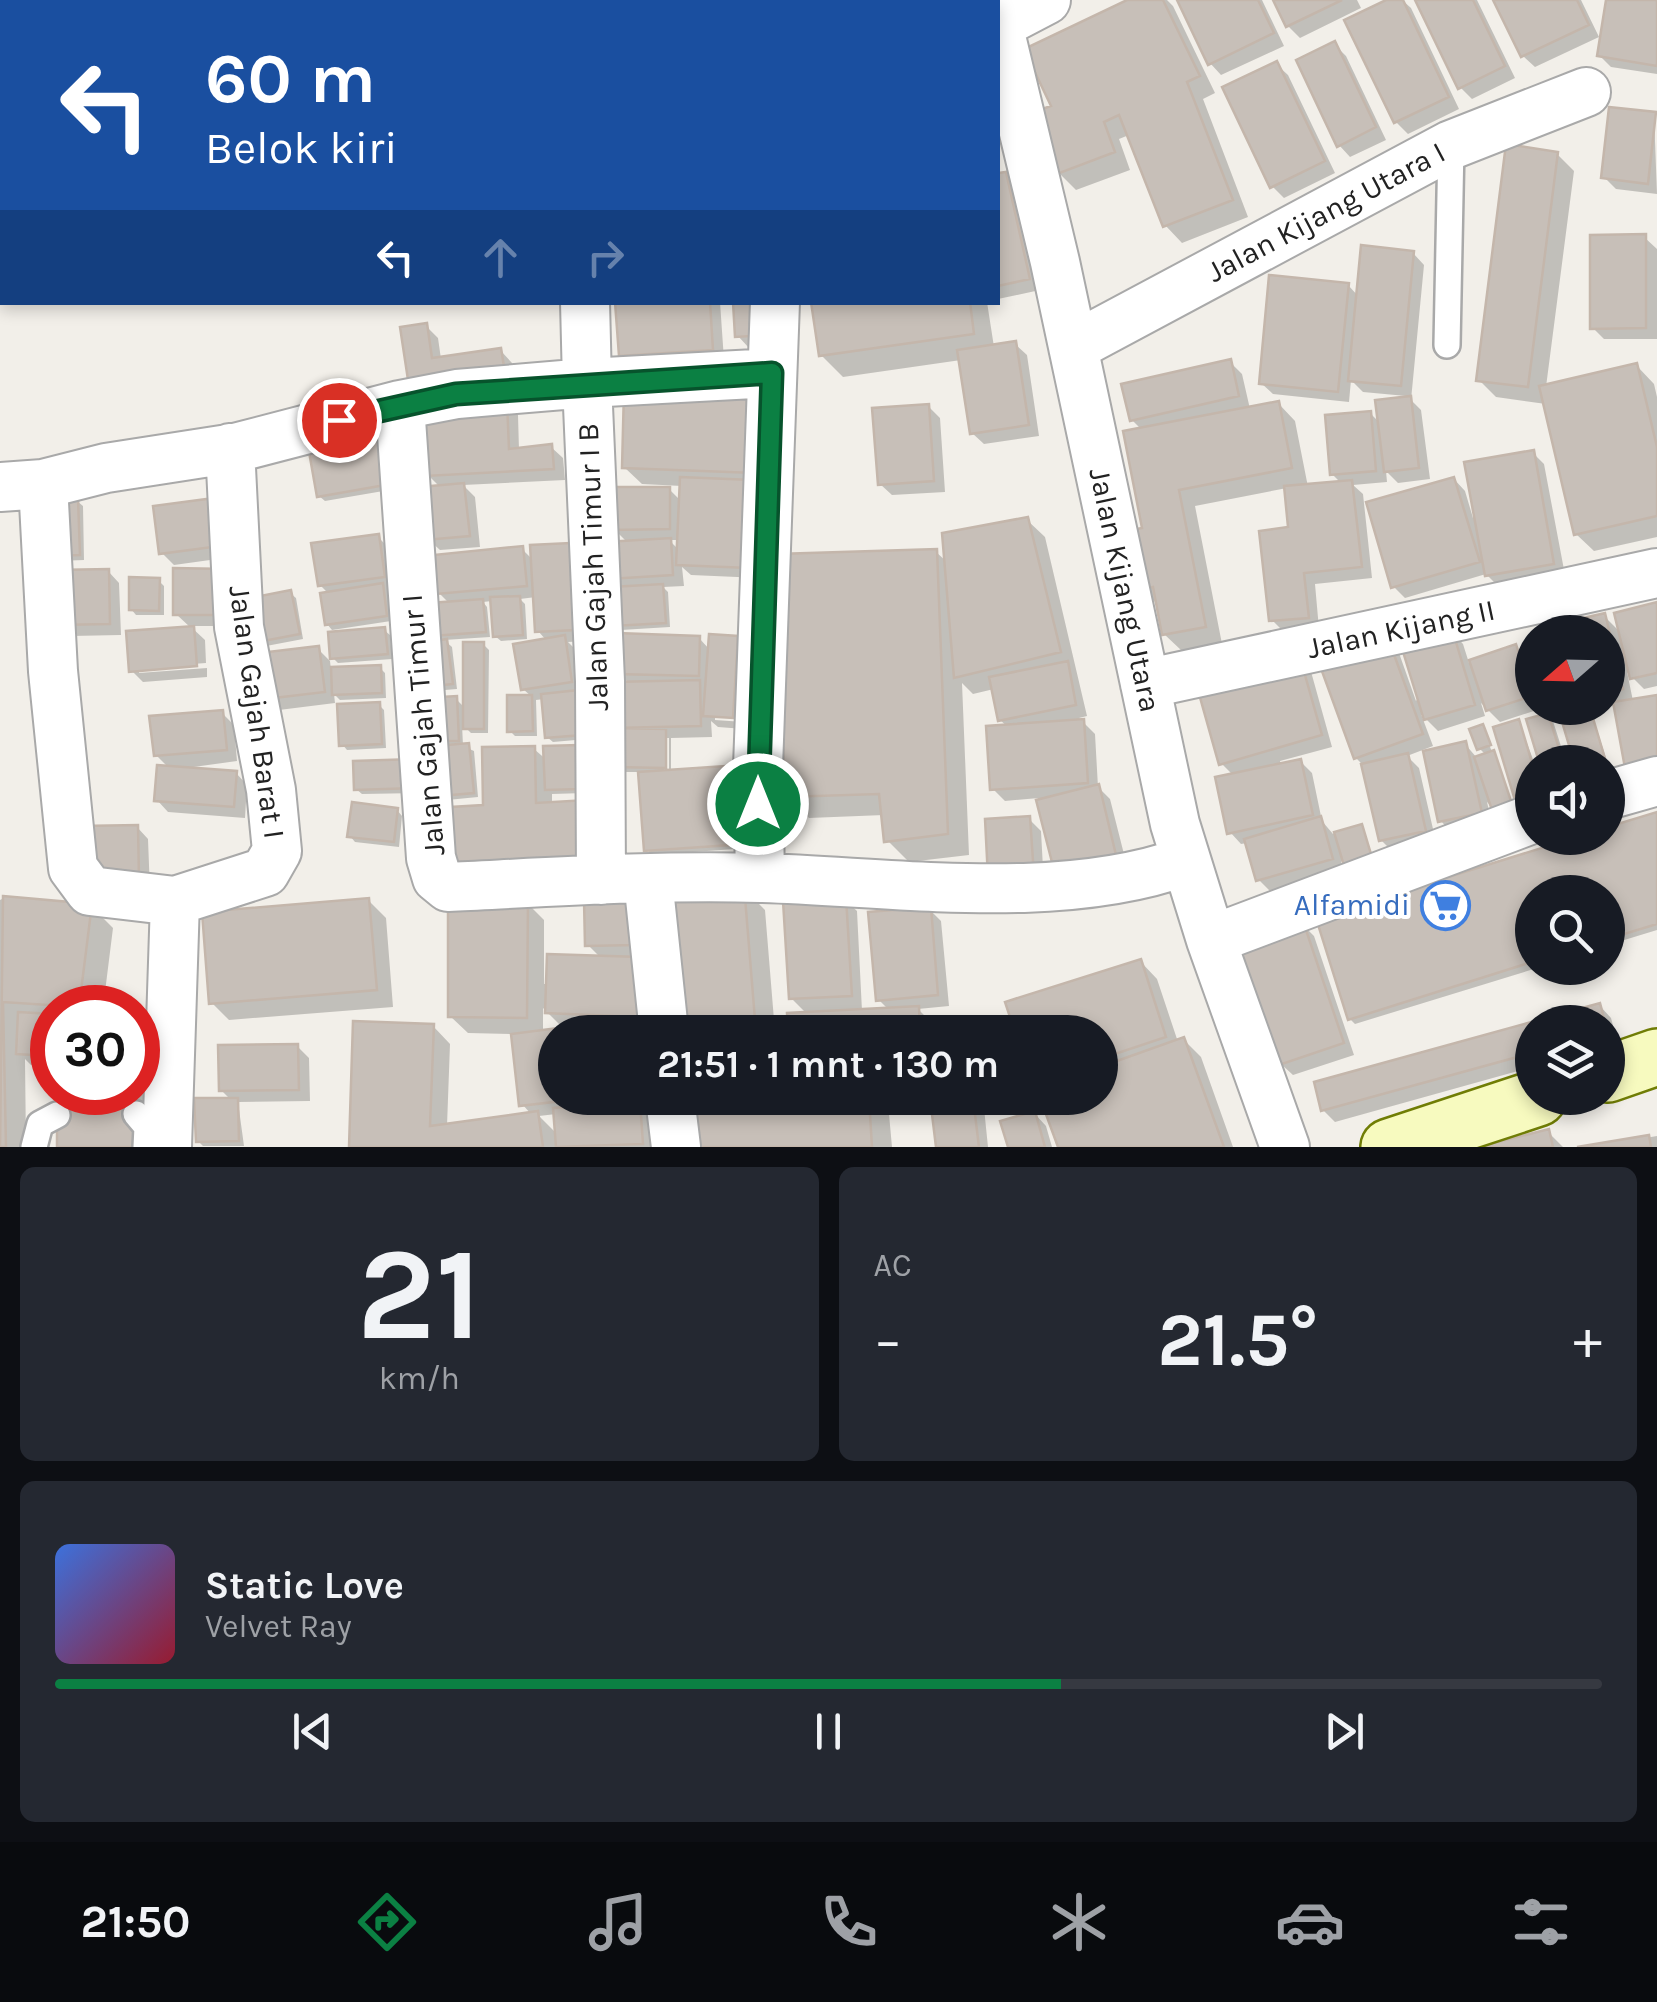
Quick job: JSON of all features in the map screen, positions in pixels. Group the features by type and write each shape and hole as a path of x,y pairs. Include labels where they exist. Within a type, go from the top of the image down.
{"main road":[{"path":"1625,1068 1657,1057"},
{"path":"1389,1147 1443,1139 1515,1108"}],"street":[{"path":"1000,23 1046,0"},
{"name":"Jalan Kijang Utara","path":"1000,32 1074,347 1186,861 1286,1147"},
{"name":"Jalan Kijang Utara I","path":"1074,347 1451,145 1586,92"},
{"path":"585,305 587,384 772,373"},
{"path":"760,878 758,767 775,305"},
{"name":"Jalan Gajah Timur I B","path":"400,405 456,394 587,384 600,681 601,880"},
{"path":"151,1130 175,901 90,891 73,868 53,671 21,486 230,448 400,405"},
{"name":"Jalan Gajah Timur I","path":"400,405 431,858 437,878 448,887 760,878 1030,886 1151,874 1186,861"},
{"name":"Jalan Gajah Barat I","path":"175,901 264,872 277,852 271,790 239,627 230,448"},
{"name":"Jalan Kijang II","path":"1145,684 1657,573"},
{"path":"1625,790 1657,781"},
{"path":"1211,940 1515,826"},
{"path":"648,880 662,1015"},
{"path":"672,1115 676,1147"}],"lane":[{"path":"1448,346 1451,145"},
{"path":"34,1147 40,1124 57,1116"},
{"path":"146,1147 147,1127 151,1130"}],"building":[{"path":"1127,0 1163,0 1200,76 1187,82 1233,200 1163,227 1119,115 1104,122 1115,152 1057,174 1033,112 1051,106 1024,49"},
{"path":"1177,0 1258,0 1274,33 1208,65"},
{"path":"1273,0 1342,0 1286,27"},
{"path":"1386,0 1403,0 1449,97 1394,123 1344,20"},
{"path":"1415,0 1473,0 1505,66 1458,89"},
{"path":"1493,0 1577,0 1589,25 1521,57"},
{"path":"1606,0 1657,0 1657,66 1597,56"},
{"path":"1335,41 1376,127 1337,147 1296,60"},
{"path":"1277,61 1325,161 1270,188 1222,87"},
{"path":"1609,107 1656,112 1648,184 1601,178"},
{"path":"1506,144 1558,152 1528,387 1476,381"},
{"path":"1006,172 1030,279 1000,286 1000,173"},
{"path":"1646,234 1646,328 1590,329 1590,235"},
{"path":"1361,245 1414,251 1401,386 1348,381"},
{"path":"1269,275 1349,283 1338,392 1259,384"},
{"path":"615,305 710,305 713,350 619,356"},
{"path":"733,305 766,305 768,335 735,337"},
{"path":"811,305 970,305 974,334 819,356"},
{"path":"427,323 432,358 501,348 506,379 410,393 400,327"},
{"path":"1016,341 1029,425 970,434 957,350"},
{"path":"1231,359 1239,396 1130,421 1121,384"},
{"path":"1637,363 1657,447 1657,516 1574,535 1539,386"},
{"path":"624,389 757,393 755,473 622,468"},
{"path":"1411,396 1419,468 1384,472 1375,400"},
{"path":"507,401 509,449 552,444 554,469 425,476 421,405"},
{"path":"1279,401 1292,468 1179,490 1206,627 1162,635 1153,587 1140,590 1127,531 1142,528 1123,431"},
{"path":"929,404 934,481 878,485 872,408"},
{"path":"1371,411 1376,471 1330,475 1325,415"},
{"path":"378,416 391,484 317,497 305,429"},
{"path":"1534,450 1554,564 1485,576 1464,462"},
{"path":"680,477 752,480 749,568 676,565"},
{"path":"1454,477 1480,562 1391,588 1366,502"},
{"path":"1352,480 1362,567 1304,573 1309,618 1269,621 1259,531 1288,527 1284,486"},
{"path":"464,483 470,536 425,540 420,487"},
{"path":"611,487 670,487 670,529 612,530"},
{"path":"222,497 228,545 159,554 153,506"},
{"path":"78,498 80,555 50,556 48,500"},
{"path":"1028,517 1061,652 954,678 942,533"},
{"path":"379,534 385,577 318,586 311,543"},
{"path":"671,538 673,575 609,579 606,542"},
{"path":"570,543 576,630 535,632 530,545"},
{"path":"523,546 527,586 436,594 433,555"},
{"path":"937,549 948,834 884,842 879,794 785,797 777,554"},
{"path":"173,568 228,569 227,615 173,615"},
{"path":"109,569 110,624 56,625 55,570"},
{"path":"129,577 160,578 159,611 129,610"},
{"path":"383,583 387,616 325,625 320,593"},
{"path":"663,584 666,623 613,626 611,587"},
{"path":"291,590 300,634 253,643 245,599"},
{"path":"520,596 523,635 493,637 490,597"},
{"path":"483,599 486,632 418,637 416,604"},
{"path":"1657,602 1657,673 1630,679 1625,658 1625,615 1614,613"},
{"path":"194,626 197,666 129,672 126,631"},
{"path":"385,627 388,654 330,659 328,632"},
{"path":"1452,629 1475,705 1424,720 1401,645"},
{"path":"617,633 700,636 699,676 616,674"},
{"path":"709,634 738,636 733,718 703,716"},
{"path":"565,635 572,682 521,690 513,644"},
{"path":"1388,638 1423,734 1354,759 1319,663"},
{"path":"447,639 453,684 425,687 420,643"},
{"path":"463,642 484,642 484,729 463,729"},
{"path":"1515,644 1515,702 1486,711 1469,660"},
{"path":"319,646 325,692 265,699 259,653"},
{"path":"1299,654 1322,735 1219,765 1196,683"},
{"path":"1068,661 1076,705 998,721 989,677"},
{"path":"381,665 382,693 332,695 331,667"},
{"path":"700,680 701,726 614,728 613,682"},
{"path":"579,690 583,735 545,738 541,694"},
{"path":"507,695 532,695 533,731 507,732"},
{"path":"1657,695 1657,763 1625,768 1625,745 1621,745 1617,725 1625,725 1625,700"},
{"path":"457,696 459,741 425,741 423,698"},
{"path":"380,702 382,744 339,746 337,704"},
{"path":"223,710 227,750 154,756 149,716"},
{"path":"1084,719 1088,783 990,790 986,726"},
{"path":"1515,720 1515,725 1521,725 1527,745 1515,745 1515,797 1514,797 1493,727"},
{"path":"1483,724 1491,745 1477,750 1469,729"},
{"path":"1528,725 1552,725 1558,745 1534,745"},
{"path":"1563,725 1595,725 1601,745 1569,745"},
{"path":"614,728 666,729 666,768 613,767"},
{"path":"1466,741 1482,813 1438,822 1423,751"},
{"path":"469,743 474,793 429,797 425,747"},
{"path":"579,745 581,789 545,790 543,746"},
{"path":"535,746 536,803 587,800 591,868 437,876 434,808 483,805 482,747"},
{"path":"1494,750 1512,804 1492,810 1474,757"},
{"path":"1408,753 1426,831 1379,841 1361,764"},
{"path":"415,759 416,788 354,790 353,761"},
{"path":"1301,759 1313,815 1227,834 1215,777"},
{"path":"157,765 237,771 234,807 154,801"},
{"path":"725,766 731,845 644,851 638,772"},
{"path":"1099,784 1116,855 1054,870 1036,800"},
{"path":"352,802 398,808 394,842 347,837"},
{"name":"Alfamidi","path":"1657,812 1657,924 1625,934 1625,875 1515,875 1515,967 1348,1020 1316,918 1519,855 1625,855 1625,822"},
{"path":"1030,816 1034,876 988,878 985,819"},
{"path":"1321,816 1333,859 1256,881 1244,839"},
{"path":"1362,824 1373,861 1345,869 1334,832"},
{"path":"138,825 139,880 83,882 81,826"},
{"path":"744,885 755,1015 679,1015 669,891"},
{"path":"3,896 92,904 82,985 30,985 30,1004 3,1002 6,1147 0,1147"},
{"path":"846,897 852,996 789,999 783,901"},
{"path":"369,898 377,990 209,1004 202,912"},
{"path":"634,898 636,945 585,946 584,900"},
{"path":"448,899 528,900 527,1018 448,1017"},
{"path":"931,907 938,995 876,1001 868,912"},
{"path":"1303,921 1344,1043 1279,1065 1238,943"},
{"path":"547,954 640,957 638,1015 545,1013"},
{"path":"1141,959 1166,1037 1118,1053 1118,1015 1009,1015 1005,1002"},
{"path":"919,1006 919,1015 787,1015"},
{"path":"18,1012 30,1013 30,1055 16,1054"},
{"path":"353,1021 434,1024 430,1126 538,1111 543,1147 349,1147"},
{"path":"1515,1026 1515,1058 1321,1111 1314,1082"},
{"path":"538,1031 538,1104 519,1106 511,1034"},
{"path":"1184,1037 1224,1147 1058,1147 1046,1115 1118,1115 1118,1061"},
{"path":"298,1044 299,1090 219,1091 218,1045"},
{"path":"194,1098 238,1098 239,1141 196,1142"},
{"path":"57,1115 136,1115 136,1147 57,1147"},
{"path":"554,1115 641,1115 643,1144 556,1147"},
{"path":"687,1115 870,1115 872,1147 690,1147"},
{"path":"932,1115 975,1115 979,1147 936,1147"},
{"path":"1036,1115 1045,1147 1008,1147 1000,1121"},
{"path":"1549,1129 1553,1147 1478,1147"},
{"path":"1649,1135 1651,1147 1577,1147"}],"place":[{"name":"Alfamidi","path":"1445,905"}],"route":[{"path":"339,420 456,394 772,373 758,804"}]}
